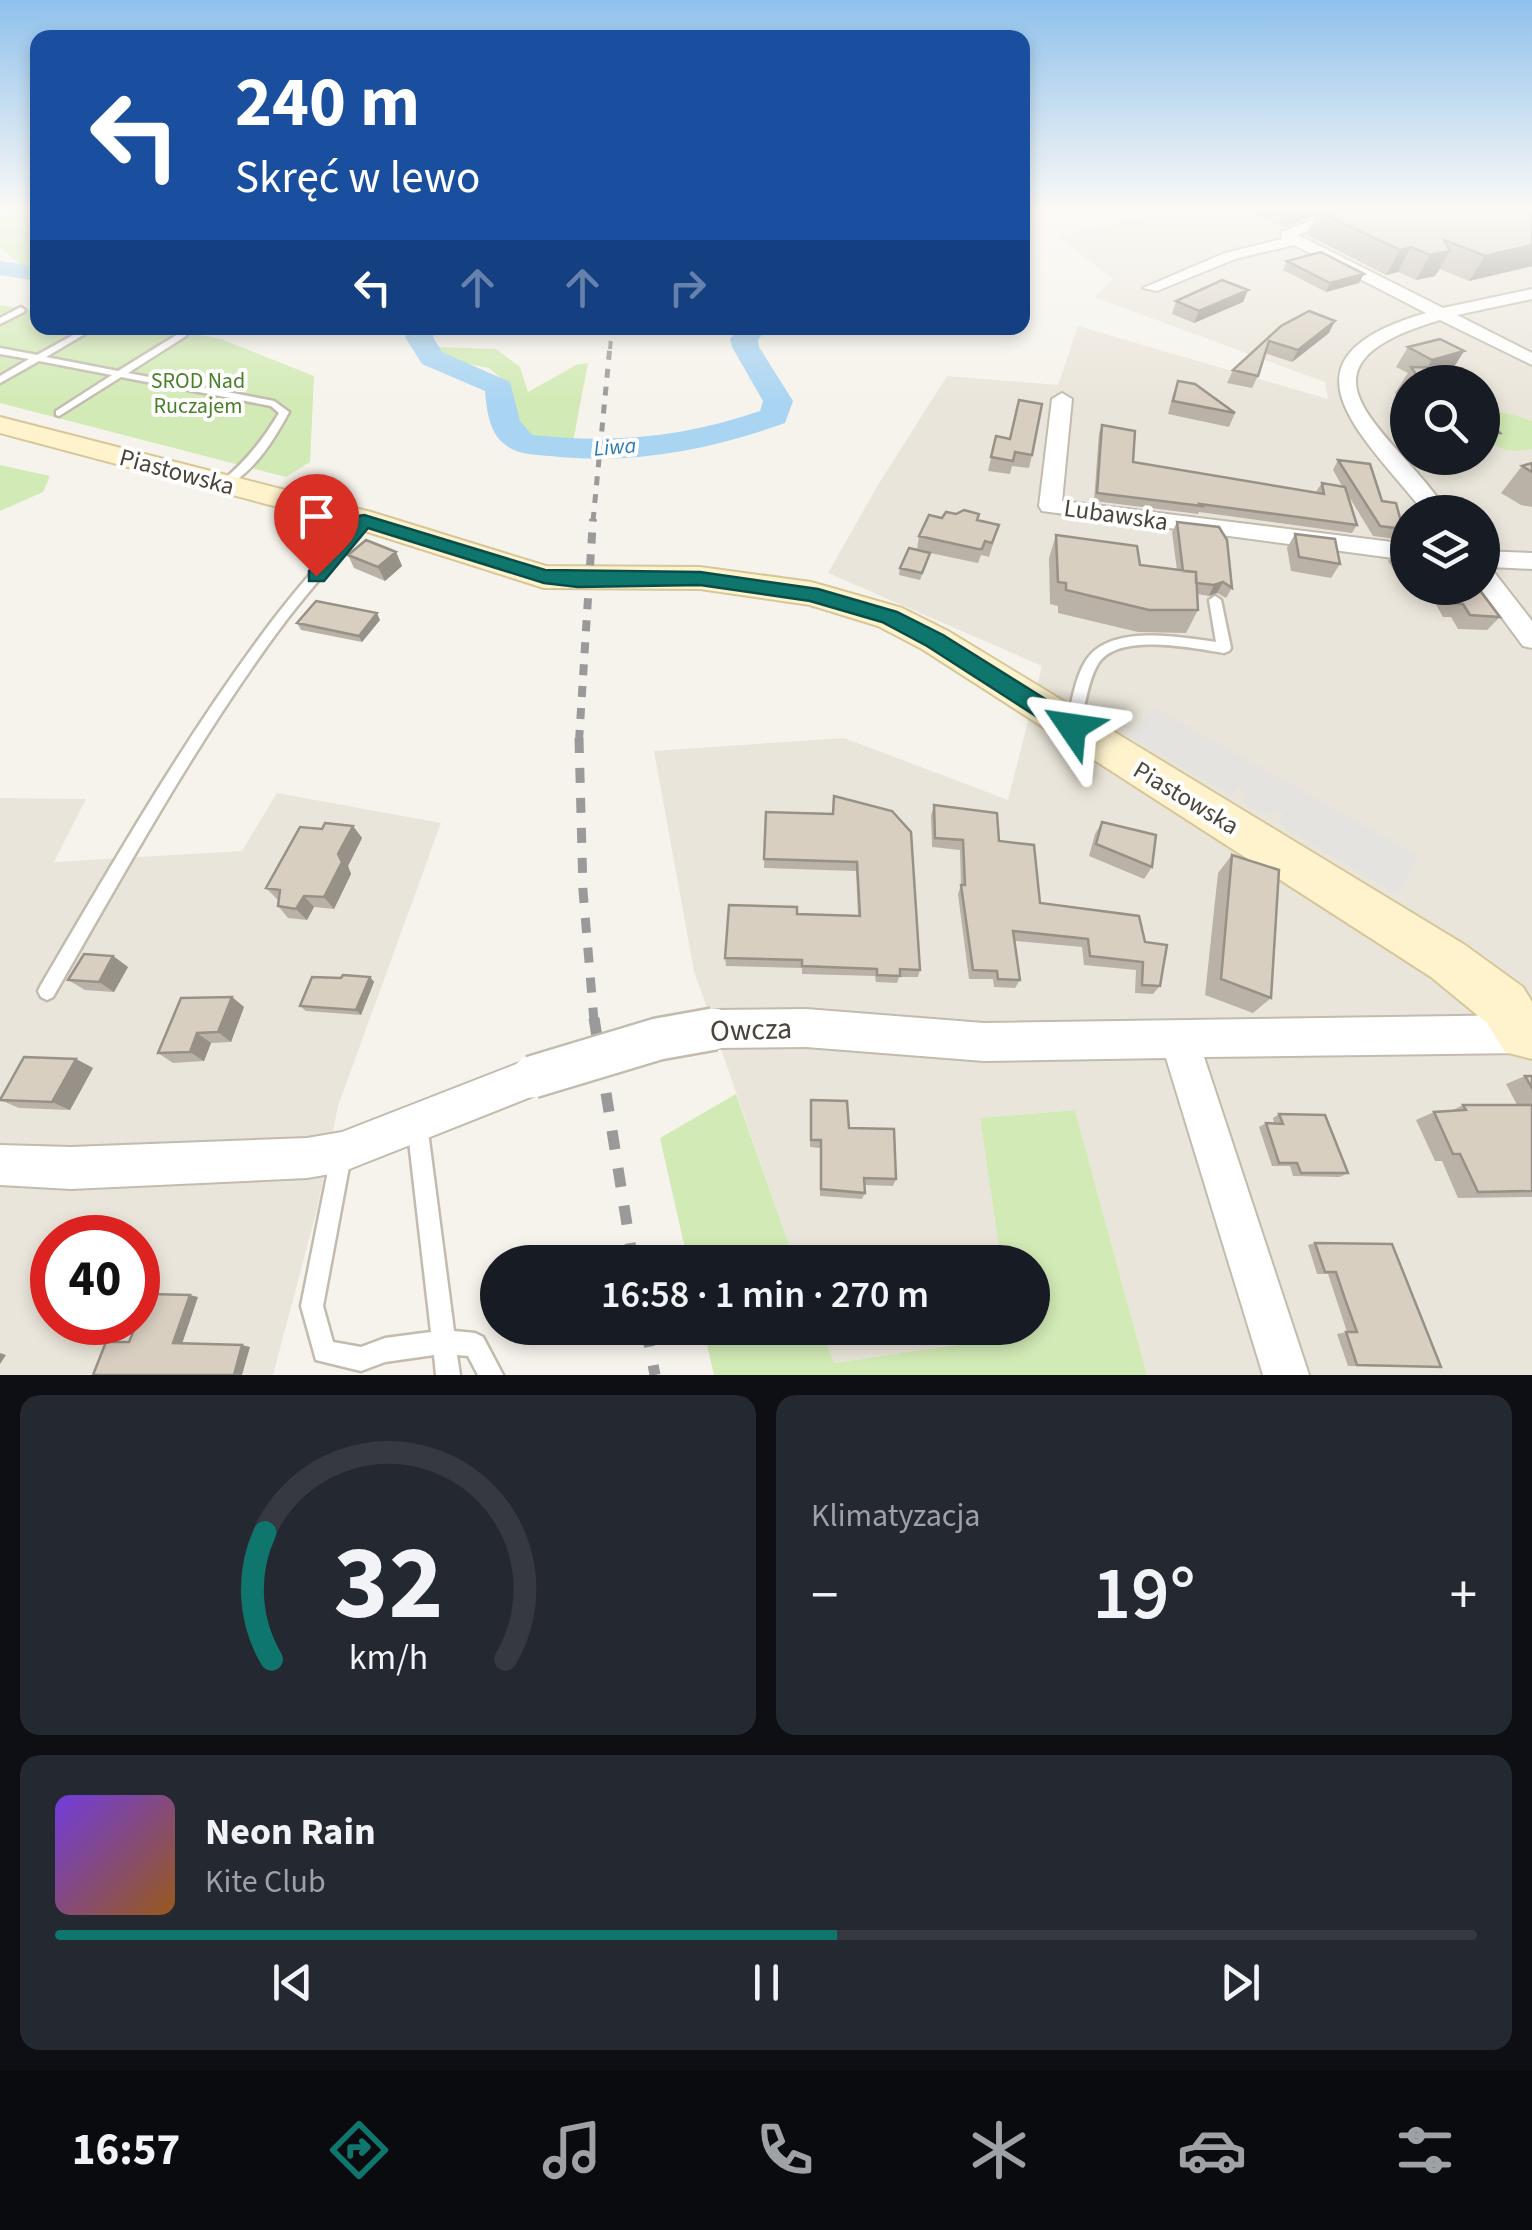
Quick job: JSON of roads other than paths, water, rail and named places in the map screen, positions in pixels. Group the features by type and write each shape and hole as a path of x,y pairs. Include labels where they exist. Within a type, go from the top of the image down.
{"street":[{"path":"1151,288 1180,276"},
{"path":"1364,276 1532,360"},
{"path":"1423,495 1357,411 1345,378 1351,360 1364,347 1404,326 1532,294"},
{"name":"Lubawska","path":"1062,399 1050,506 1390,550"},
{"name":"Piastowska","path":"0,425 364,520 544,577 711,579 850,604 890,617 935,640 1448,961 1504,1004 1527,1034"},
{"path":"1500,560 1532,561"},
{"path":"1500,597 1532,639"},
{"name":"Owcza","path":"0,1165 124,1166 307,1158 342,1152 532,1077 658,1039 714,1029 806,1028 984,1042 1527,1034"},
{"path":"1179,1040 1286,1375"}],"lane":[{"path":"0,322 21,310"},
{"path":"0,380 79,335"},
{"path":"59,413 181,335"},
{"path":"0,351 274,404 284,412 252,462 224,484"},
{"path":"47,991 180,762 247,666 336,549 364,520"},
{"path":"1072,727 1095,657 1105,650 1141,640 1224,648 1215,600"},
{"path":"417,1124 448,1375"},
{"path":"342,1152 312,1306 324,1352 360,1360 385,1350 444,1342 475,1345 491,1375"}],"waterway":[{"name":"Liwa","path":"420,335 432,358 479,375 500,388 504,421 519,440 602,450 690,441 774,416 778,401 746,347 744,339 748,335"}],"railway":[{"path":"610,349 611,335"},
{"path":"593,521 610,346"},
{"path":"579,740 593,519"},
{"path":"579,740 583,891 594,1021"},
{"path":"594,1018 630,1245"},
{"path":"649,1345 655,1375"}],"park label":[{"name":"SROD Nad Ruczajem","path":"198,394"}]}
